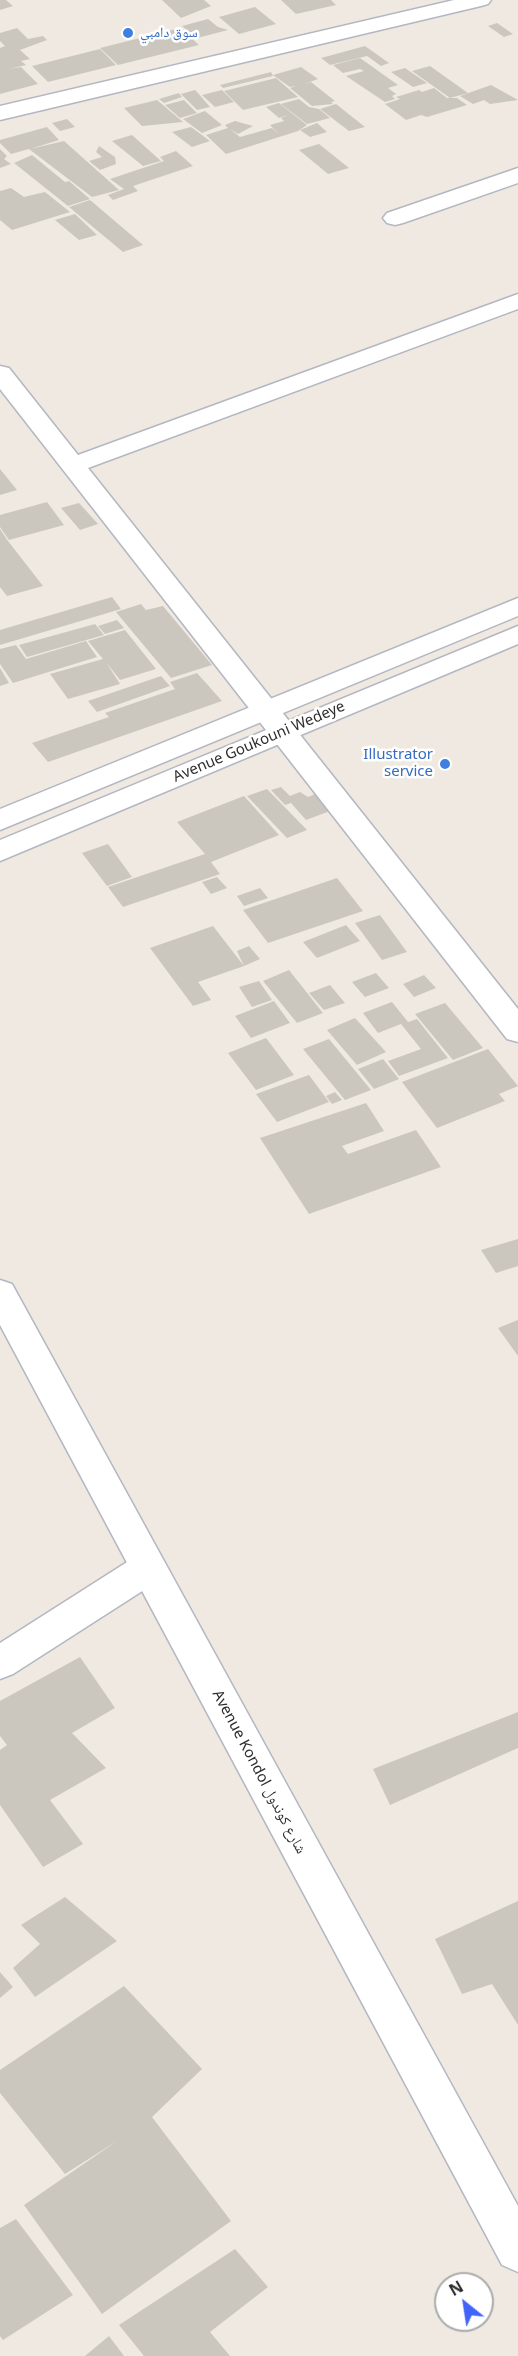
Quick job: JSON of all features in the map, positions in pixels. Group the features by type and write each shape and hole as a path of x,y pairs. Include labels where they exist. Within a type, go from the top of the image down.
{"street":[{"path":"0,113 481,0"},
{"path":"395,218 518,175"},
{"path":"73,465 518,301"},
{"path":"0,373 518,1031"},
{"name":"Avenue Goukouni Wedeye","path":"0,851 518,606"},
{"name":"Avenue Goukouni Wedeye","path":"0,820 518,634"},
{"name":"Avenue Kondol شارع كوندول","path":"0,1293 518,2250"},
{"path":"0,1663 148,1568"}],"building":[{"path":"0,0 6,0 13,6 0,10"},
{"path":"162,0 204,0 211,6 181,18"},
{"path":"281,0 331,0 336,5 296,14"},
{"path":"255,7 276,24 239,34 219,17"},
{"path":"208,19 218,27 228,30 197,38 182,26"},
{"path":"497,23 513,34 504,37 488,26"},
{"path":"17,28 28,39 43,36 47,40 20,50 30,59 21,61 26,65 9,69 21,67 38,84 0,94 0,48 5,46 0,41 0,33"},
{"path":"180,28 199,45 118,65 100,48"},
{"path":"365,46 389,63 381,66 367,56 330,65 321,58"},
{"path":"100,49 116,65 48,82 32,66"},
{"path":"360,58 398,85 388,88 396,94 392,96 395,99 385,102 346,76 364,71 360,69 343,73 333,65"},
{"path":"430,66 468,93 450,98 412,71"},
{"path":"301,67 318,79 304,84 311,82 335,101 331,102 333,104 312,106 290,88 296,86 290,87 273,75"},
{"path":"405,68 427,83 413,87 391,72"},
{"path":"271,72 273,76 223,88 220,85"},
{"path":"276,78 298,97 243,110 224,91"},
{"path":"491,85 518,100 490,104 484,100 473,104 460,96"},
{"path":"434,88 447,98 457,98 467,105 427,117 421,115 406,120 385,104 400,99 396,97"},
{"path":"195,90 210,107 197,110 181,94"},
{"path":"222,90 234,102 215,107 202,95"},
{"path":"179,93 182,97 164,103 159,99"},
{"path":"299,99 309,107 319,109 330,118 307,124 281,104"},
{"path":"157,100 183,122 142,126 124,108"},
{"path":"184,100 197,113 180,118 165,105"},
{"path":"279,103 307,125 298,131 226,154 206,135 228,128 225,125 235,121 253,126 238,134 230,129 240,137 272,128 279,134 270,125 284,121 281,118 288,115 279,118 266,107"},
{"path":"336,104 365,127 349,131 320,109"},
{"path":"205,111 222,125 202,133 183,119"},
{"path":"67,119 75,127 60,131 52,123"},
{"path":"317,123 327,132 310,137 300,130"},
{"path":"47,127 59,140 30,149 64,141 119,190 92,197 29,149 11,154 0,143 0,140"},
{"path":"191,127 210,141 192,147 172,132"},
{"path":"132,135 161,161 143,166 112,141"},
{"path":"319,144 349,168 328,174 299,150"},
{"path":"99,146 115,157 116,164 100,170 89,161 102,157 96,152"},
{"path":"0,149 7,156 4,159 11,164 0,168"},
{"path":"176,151 193,166 133,186 138,191 113,200 108,195 124,189 110,179 164,161 160,157"},
{"path":"32,155 90,199 68,206 14,163"},
{"path":"11,188 24,197 45,192 70,212 12,230 0,220 0,191"},
{"path":"90,200 143,245 123,252 69,207"},
{"path":"75,214 97,235 79,240 55,220"},
{"path":"0,469 17,490 0,495"},
{"path":"47,502 64,525 9,540 0,527 0,515"},
{"path":"79,503 98,524 80,530 61,508"},
{"path":"0,529 43,586 7,596 0,587"},
{"path":"112,597 121,609 0,645 0,630"},
{"path":"141,604 146,610 163,606 212,665 171,678 116,612"},
{"path":"117,620 124,628 105,634 98,626"},
{"path":"95,624 104,635 27,657 19,645"},
{"path":"125,630 156,669 120,680 106,662 120,684 68,699 50,674 103,659 88,641"},
{"path":"86,641 97,657 13,683 0,664 0,649 16,645 26,659"},
{"path":"0,668 9,683 0,686"},
{"path":"197,673 222,701 48,762 32,743 109,717 105,713 175,689 170,682"},
{"path":"161,676 170,686 97,712 88,701"},
{"path":"281,787 290,796 300,792 308,797 315,794 330,811 306,820 291,803 285,805 271,790"},
{"path":"267,789 307,830 287,838 247,796"},
{"path":"244,796 279,835 211,862 220,874 123,907 108,887 205,854 177,822"},
{"path":"108,844 132,877 107,886 82,853"},
{"path":"217,877 227,888 211,894 202,882"},
{"path":"337,878 363,911 268,943 243,910"},
{"path":"260,888 268,898 244,906 237,896"},
{"path":"380,915 407,952 382,960 355,923"},
{"path":"346,925 360,941 317,958 303,942"},
{"path":"213,926 244,966 198,982 211,1000 193,1006 150,948"},
{"path":"249,946 260,959 244,966 237,951"},
{"path":"289,970 323,1013 297,1023 263,981"},
{"path":"376,973 389,988 365,997 352,982"},
{"path":"424,975 436,988 414,997 403,984"},
{"path":"259,981 272,1000 252,1007 239,987"},
{"path":"330,985 345,1003 324,1010 309,993"},
{"path":"274,1001 290,1023 251,1038 235,1016"},
{"path":"392,1002 408,1022 417,1019 448,1058 399,1076 388,1061 421,1049 401,1024 378,1033 363,1013"},
{"path":"445,1003 483,1048 453,1060 415,1014"},
{"path":"355,1018 386,1052 357,1065 327,1030"},
{"path":"266,1038 294,1075 256,1090 228,1053"},
{"path":"329,1039 371,1090 345,1100 303,1049"},
{"path":"488,1049 518,1086 499,1094 505,1101 437,1128 402,1082"},
{"path":"383,1059 399,1079 374,1089 358,1069"},
{"path":"309,1075 329,1102 277,1122 256,1094"},
{"path":"335,1092 342,1100 332,1104 326,1096"},
{"path":"366,1103 384,1131 342,1146 348,1154 416,1130 441,1167 309,1214 260,1138"},
{"path":"518,1239 518,1266 496,1273 481,1250"},
{"path":"518,1320 518,1356 498,1328"},
{"path":"80,1657 115,1708 72,1733 106,1768 50,1800 83,1844 43,1867 0,1805 0,1750 7,1745 0,1736 0,1701"},
{"path":"518,1712 518,1748 390,1805 373,1769"},
{"path":"65,1897 117,1941 35,1997 13,1968 40,1944 21,1925"},
{"path":"518,1901 518,2025 492,1984 462,1994 435,1939"},
{"path":"0,1972 13,1987 0,1998"},
{"path":"124,1986 202,2069 152,2117 231,2221 102,2314 24,2205 117,2141 65,2174 0,2093 0,2070"},
{"path":"16,2219 73,2295 3,2340 0,2336 0,2228"},
{"path":"235,2249 268,2287 210,2332 230,2356 144,2356 119,2325"},
{"path":"109,2336 124,2356 85,2356"}],"place":[{"name":"سوق دامبي","path":"128,33"},
{"name":"Illustrator service","path":"445,764"}]}
